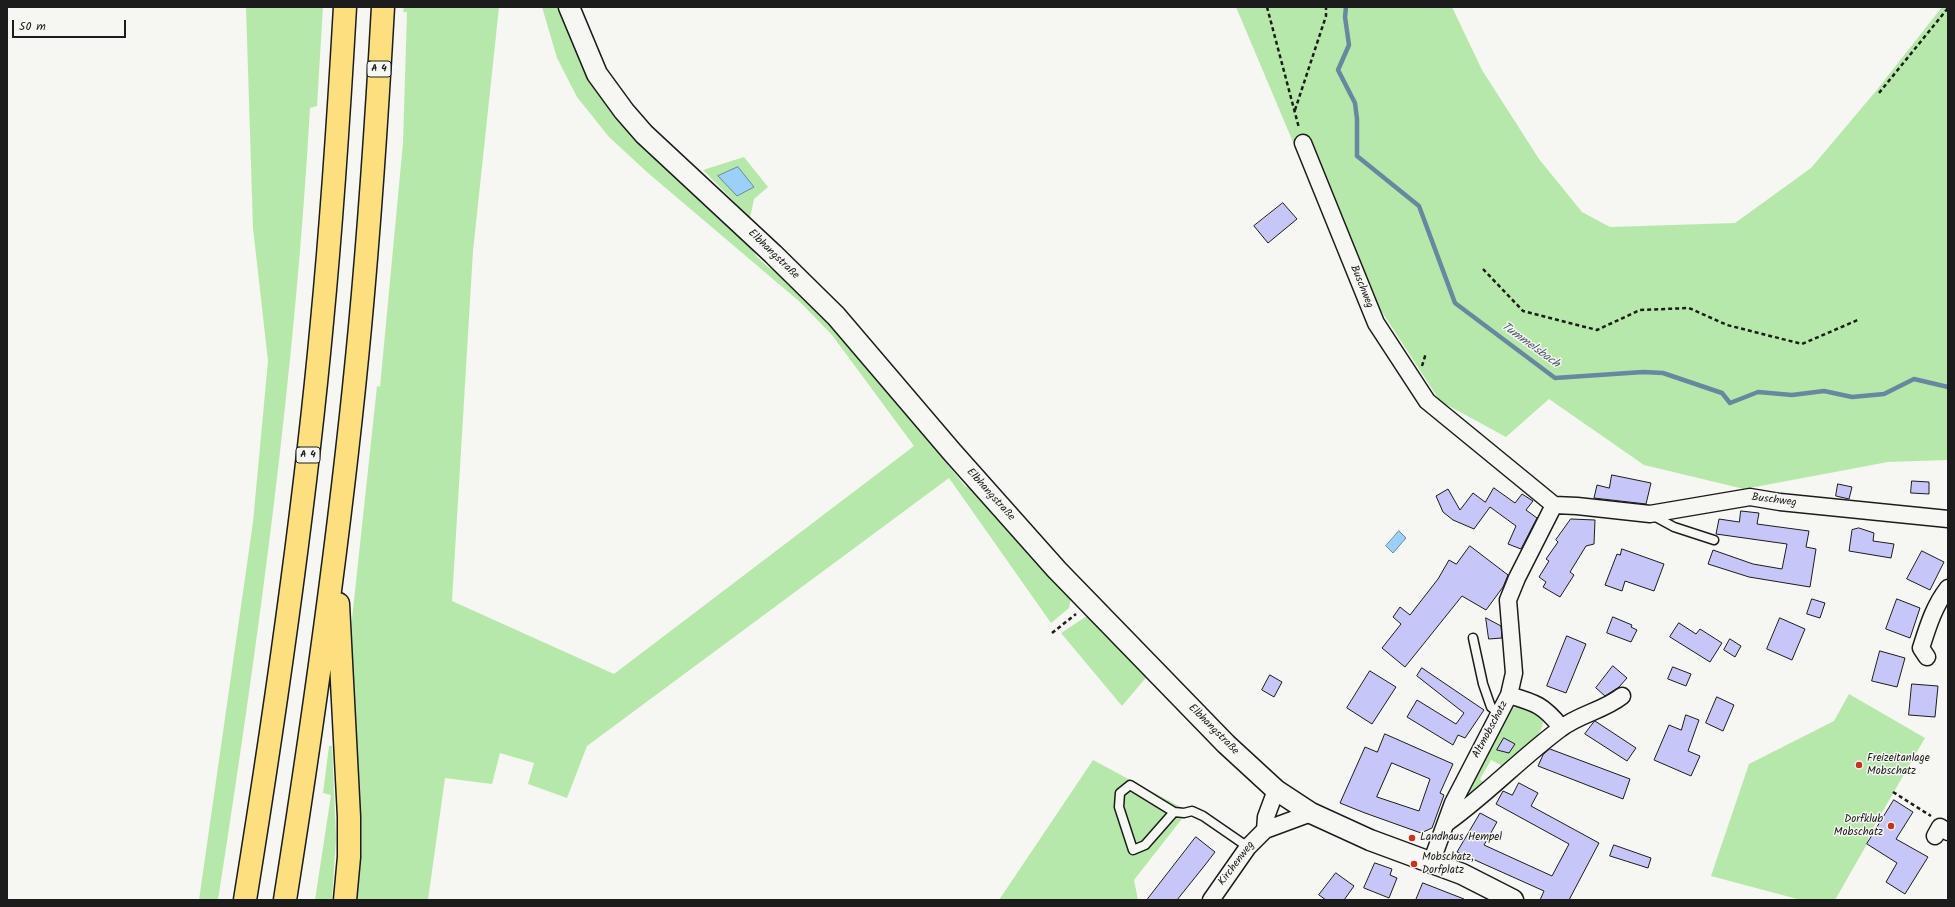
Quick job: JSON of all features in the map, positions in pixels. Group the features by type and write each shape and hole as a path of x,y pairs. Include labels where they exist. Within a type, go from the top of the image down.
{"highway":[{"name":"A 4","path":"245,900 264,783 301,513 323,314 338,128 345,7"},
{"name":"A 4","path":"285,900 335,555 360,328 376,132 383,7"},
{"path":"335,555 349,817 349,857 345,900"}],"street":[{"name":"Elbhangstraße","path":"569,7 597,74 624,111 644,134 773,254 836,316 952,452 1088,603 1226,744 1276,790 1311,813 1370,840 1431,862 1494,894 1513,900"},
{"name":"Buschweg","path":"1303,143 1376,323 1427,401 1554,505 1650,514 1750,497 1780,502 1948,519"},
{"path":"1509,695 1514,673 1508,600 1517,578 1554,505"},
{"path":"1927,657 1921,648 1927,628 1939,599 1948,588"},
{"name":"Altmobschatz","path":"1431,862 1448,822 1453,804 1509,695 1534,702 1545,708 1561,727"},
{"path":"1448,822 1467,809 1561,727 1612,703 1622,696"},
{"path":"1265,830 1266,817 1276,790"},
{"name":"Kirchenweg","path":"1211,900 1248,848 1265,830 1311,813"}],"lane":[{"path":"1650,514 1674,528 1714,540"},
{"path":"1473,638 1483,684 1491,707 1499,713"},
{"path":"1174,812 1146,845 1133,850 1119,807 1120,793 1130,784 1174,812 1184,813 1192,811 1203,816 1248,848"}],"path":[{"path":"1267,7 1303,143"},
{"path":"1295,110 1326,16 1326,7"},
{"path":"1879,93 1948,8"},
{"path":"1483,270 1523,310 1597,330 1640,310 1689,308 1727,325 1802,344 1860,319"},
{"path":"1422,368 1426,353"},
{"path":"1052,633 1088,603"},
{"path":"1893,792 1930,815 1941,832"}],"green space":[{"path":"246,7 323,7 317,106 310,108 295,307 285,406 274,505 248,703 218,900 199,900 253,522 268,361 253,228"},
{"path":"404,7 499,7 473,251 452,601 614,674 914,446 832,335 800,302 648,173 609,137 577,97 557,58 542,7 563,7 576,47 740,232 757,257 768,267 786,276 837,328 965,486 982,495 1072,593 1069,608 1051,623 949,478 587,746 567,798 528,784 534,763 500,753 492,784 445,778 428,900 352,900 349,647 377,386 380,387 403,143 407,12 403,12"},
{"path":"1236,7 1452,7 1482,70 1539,159 1582,212 1610,227 1735,223 1811,168 1876,91 1942,7 1948,7 1948,460 1888,462 1744,489 1644,465 1549,399 1506,437 1440,401 1333,237"},
{"path":"744,157 768,187 754,199 750,218 703,170"},
{"path":"1090,614 1149,674 1122,706 1061,633"},
{"path":"1849,694 1925,738 1869,835 1867,844 1835,900 1801,900 1711,876 1749,764 1834,721"},
{"path":"1522,705 1539,712 1543,719 1542,728 1537,737 1529,746 1497,773 1501,765 1491,760 1480,779 1487,785 1463,807 1463,797 1510,709"},
{"path":"329,746 332,746 336,838 332,900 315,900 331,795 323,793"},
{"path":"1093,760 1188,811 1134,880 1138,900 999,900"}],"water":[{"path":"738,167 754,187 737,196 718,176"},
{"path":"1399,531 1406,538 1393,553 1386,546"}],"building":[{"path":"1283,203 1297,219 1268,243 1254,226"},
{"path":"1612,475 1651,483 1646,504 1594,498 1597,485 1609,488"},
{"path":"1912,481 1929,482 1929,494 1911,493"},
{"path":"1838,484 1852,487 1849,499 1836,496"},
{"path":"1494,488 1515,503 1522,494 1533,501 1526,510 1537,518 1521,549 1508,544 1516,526 1490,507 1474,529 1453,520 1443,512 1436,496 1448,489 1460,510 1473,493 1485,502"},
{"path":"1741,511 1759,513 1757,524 1809,531 1806,547 1816,549 1810,587 1749,577 1708,564 1713,550 1753,564 1782,569 1787,544 1716,534 1719,519 1739,522"},
{"path":"1571,519 1595,520 1594,544 1586,546 1570,572 1574,575 1560,597 1543,587 1546,582 1539,577 1549,561 1546,559 1558,542 1556,540"},
{"path":"1859,528 1874,533 1873,541 1894,544 1891,558 1849,551 1852,530"},
{"path":"1470,546 1508,575 1503,587 1486,610 1462,596 1405,667 1382,648 1401,624 1393,617 1400,607 1410,615 1438,579 1449,560 1456,564"},
{"path":"1622,549 1664,564 1654,591 1625,581 1622,591 1605,585 1617,554 1620,555"},
{"path":"1922,551 1944,562 1930,590 1907,579"},
{"path":"1812,599 1825,603 1820,618 1807,614"},
{"path":"1897,599 1920,608 1910,638 1886,629"},
{"path":"1613,617 1632,625 1631,627 1637,630 1631,642 1607,633"},
{"path":"1486,618 1501,626 1502,638 1489,639"},
{"path":"1780,618 1805,629 1792,660 1767,649"},
{"path":"1679,623 1696,634 1700,629 1722,643 1710,662 1670,637"},
{"path":"1567,636 1586,644 1566,693 1547,686"},
{"path":"1730,639 1741,646 1735,657 1724,650"},
{"path":"1880,651 1905,658 1897,687 1872,681"},
{"path":"1613,666 1627,678 1619,687 1605,696 1596,688"},
{"path":"1673,667 1691,674 1686,686 1668,679"},
{"path":"1422,668 1484,710 1465,738 1458,735 1453,745 1407,717 1417,700 1456,724 1464,713 1417,676"},
{"path":"1370,671 1396,687 1372,724 1347,708"},
{"path":"1270,675 1282,682 1274,697 1262,690"},
{"path":"1912,684 1938,686 1935,717 1909,715"},
{"path":"1717,697 1734,705 1723,731 1706,723"},
{"path":"1686,715 1699,720 1688,751 1700,756 1691,776 1654,760 1669,725 1681,730"},
{"path":"1595,721 1636,748 1627,761 1585,734"},
{"path":"1385,734 1453,764 1440,793 1444,795 1432,828 1421,833 1340,803 1365,747 1377,752","holes":["1392,763 1430,779 1419,811 1377,797"]},
{"path":"1504,738 1515,744 1509,753 1497,750"},
{"path":"1550,749 1630,779 1623,799 1538,766 1543,755"},
{"path":"1519,783 1538,793 1531,806 1599,843 1569,900 1540,900 1544,891 1457,852 1480,813 1497,822 1484,845 1552,876 1569,844 1496,804 1503,791 1512,795"},
{"path":"1894,800 1913,812 1896,839 1928,857 1905,894 1886,882 1897,863 1867,844"},
{"path":"1196,837 1215,852 1205,865 1177,900 1147,900"},
{"path":"1614,845 1651,858 1648,868 1610,856"},
{"path":"1375,863 1392,869 1390,875 1397,878 1389,898 1364,888"},
{"path":"1336,873 1354,886 1344,900 1326,900 1319,895"},
{"path":"1423,883 1464,899 1464,900 1416,900"}],"waterway":[{"name":"Tummelsbach","path":"1346,7 1345,17 1349,45 1338,70 1355,103 1357,119 1357,156 1419,206 1455,303 1555,378 1643,372 1663,373 1722,393 1730,403 1758,392 1792,395 1824,391 1852,397 1884,394 1914,379 1948,387"}],"place":[{"name":"Freizeitanlage Mobschatz","path":"1859,765"},
{"name":"Dorfklub Mobschatz","path":"1891,826"},
{"name":"Landhaus Hempel","path":"1412,838"},
{"name":"Mobschatz, Dorfplatz","path":"1414,864"}]}
